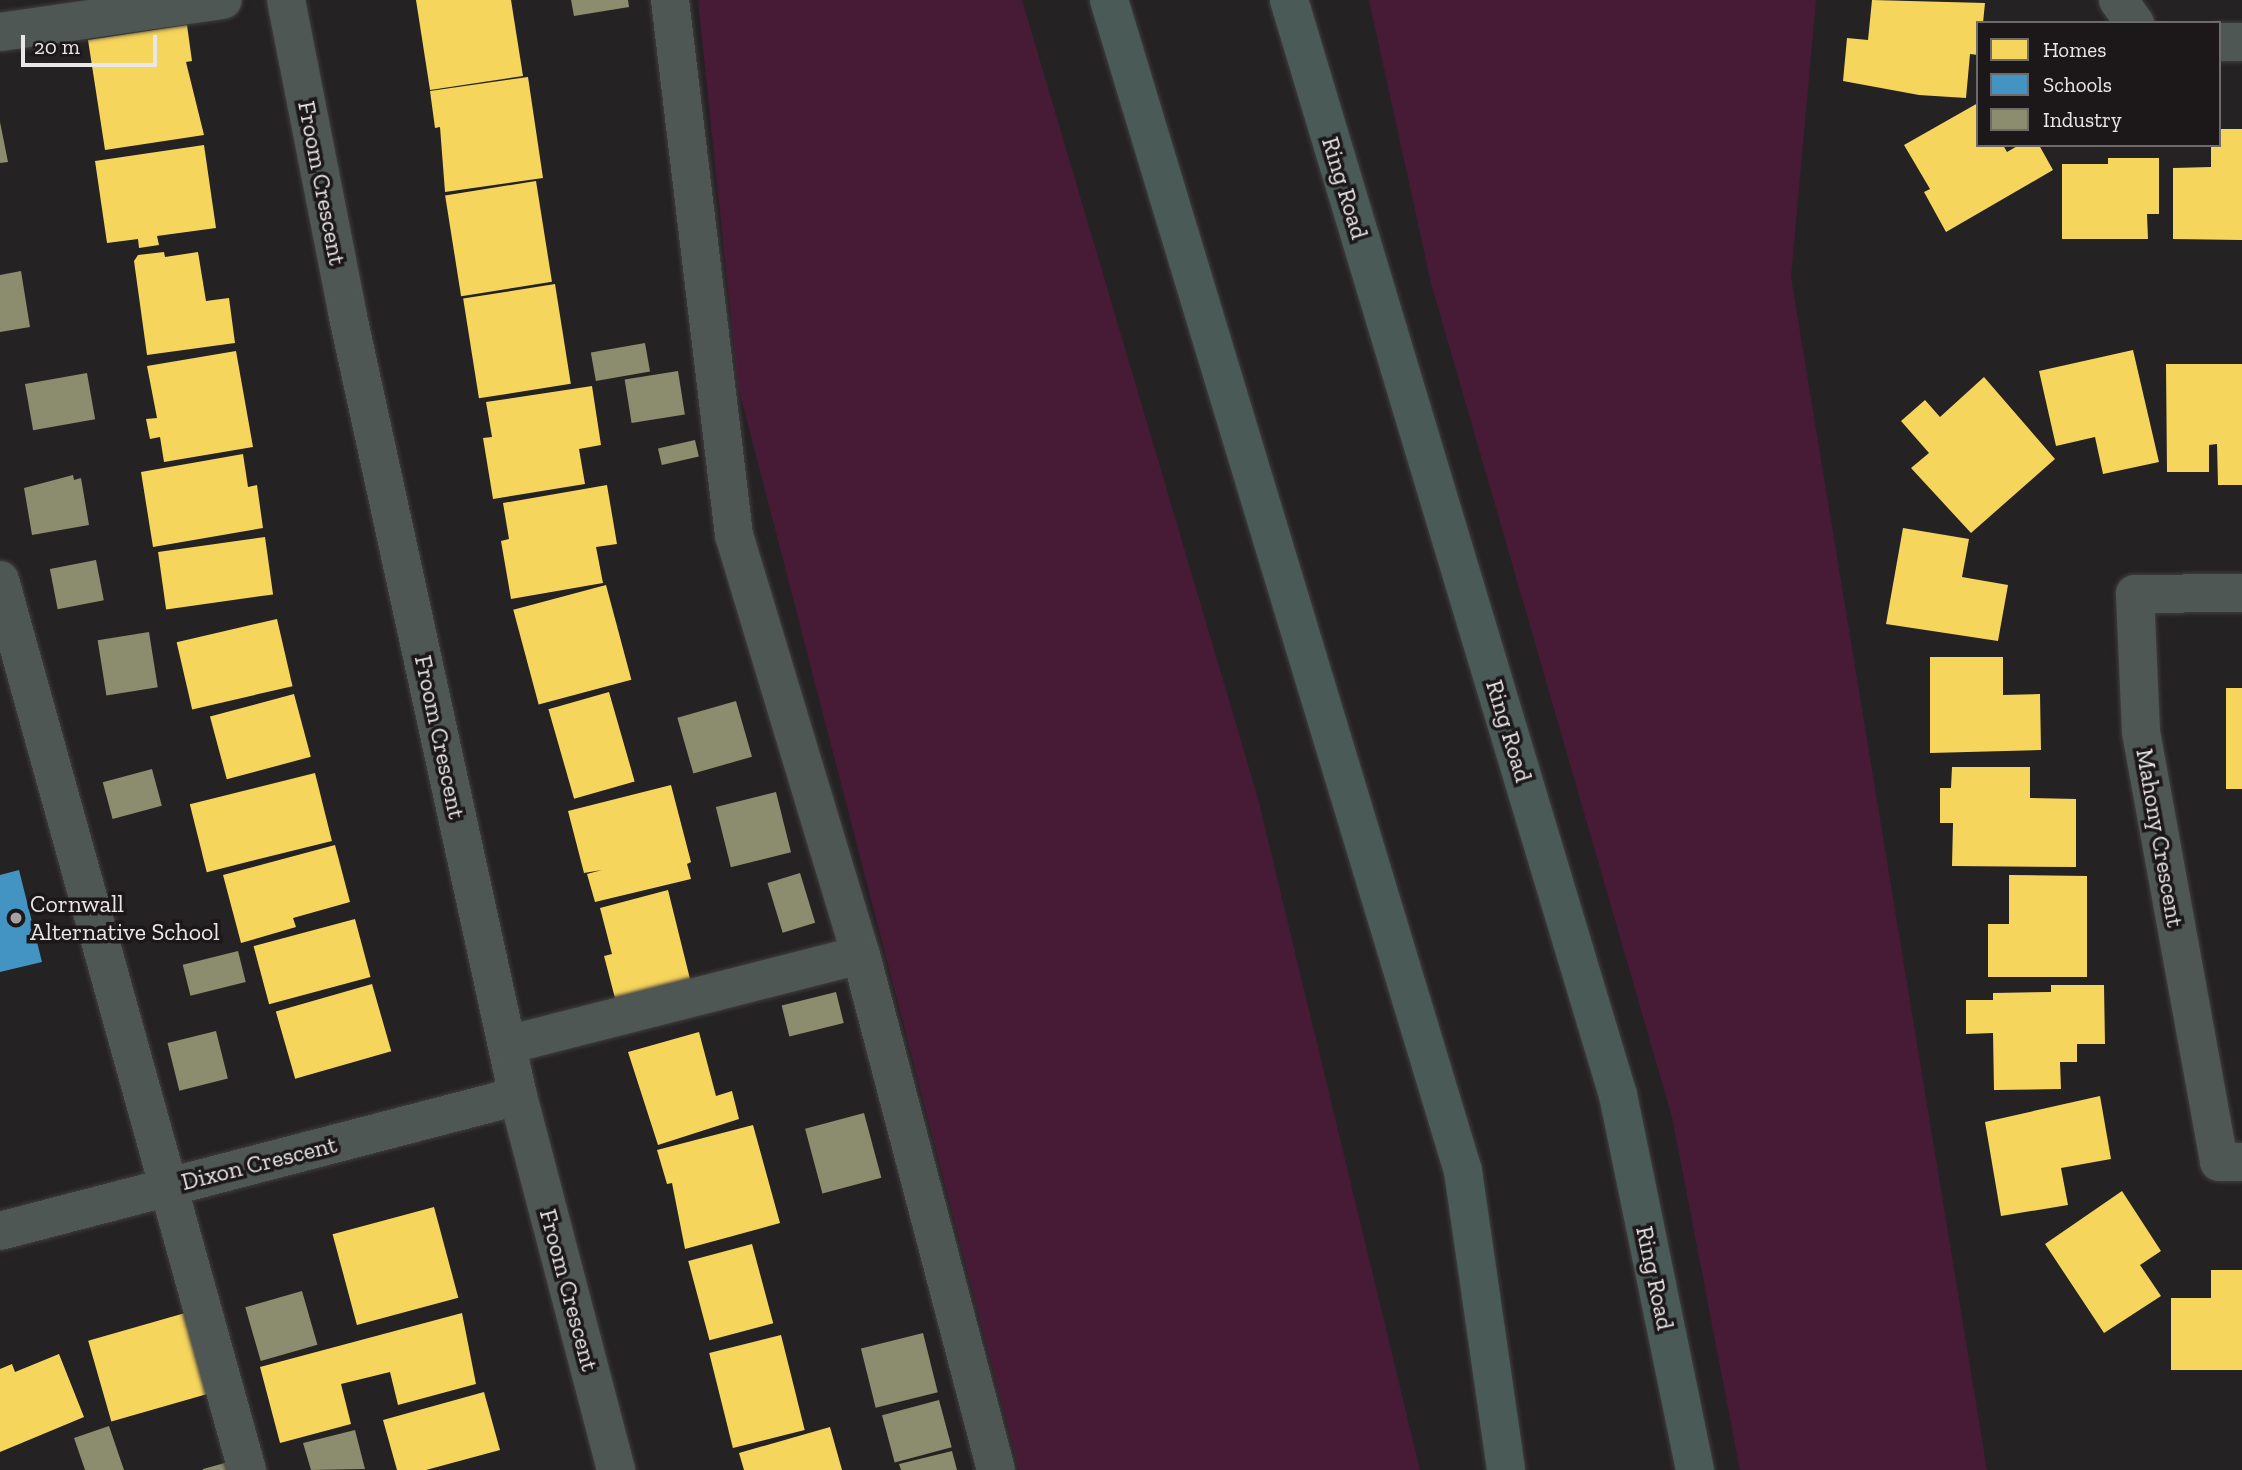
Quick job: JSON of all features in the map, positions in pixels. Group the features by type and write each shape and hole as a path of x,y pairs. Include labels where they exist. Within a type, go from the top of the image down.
{"highway":[{"path":"1109,0 1462,1171 1506,1470"},
{"name":"Ring Road","path":"1289,0 1618,1095 1695,1470"},
{"path":"1301,0 1316,90"}],"street":[{"path":"0,32 223,0"},
{"name":"Froom Crescent","path":"286,0 350,326 507,1045 615,1470"},
{"path":"670,0 734,535 861,956 996,1470"},
{"path":"2118,0 2134,21"},
{"path":"2221,42 2242,42"},
{"path":"0,580 247,1470"},
{"name":"Mahony Crescent","path":"2242,593 2135,594 2141,732 2219,1162 2242,1161"},
{"path":"507,1045 861,956"},
{"name":"Dixon Crescent","path":"0,1231 519,1096"}],"shaded area":[{"path":"698,0 1022,0 1257,795 1420,1470 1019,1470 738,386"},
{"path":"1369,0 1816,0 1791,277 1987,1470 1740,1470 1672,1117 1431,283"}],"building: Homes":[{"path":"416,0 511,0 523,76 430,90"},
{"path":"1872,0 1985,3 1983,21 1976,21 1976,55 1970,54 1966,98 1919,95 1843,81 1847,38 1868,40"},
{"path":"187,25 192,61 186,62 204,135 105,150 88,40"},
{"path":"528,77 543,178 445,192 440,127 435,128 430,91"},
{"path":"1976,104 1976,147 2004,147 2007,152 2016,147 2040,147 2053,170 1946,232 1924,192 1930,189 1904,145"},
{"path":"2221,129 2242,129 2242,240 2173,239 2173,168 2211,167 2211,147 2221,147"},
{"path":"204,145 216,228 157,236 159,245 139,248 138,239 107,243 95,161"},
{"path":"2108,158 2159,158 2159,214 2147,214 2148,239 2062,239 2062,164 2108,164"},
{"path":"536,181 552,282 461,296 445,195"},
{"path":"164,252 165,257 198,252 206,301 229,298 235,343 147,355 134,261 138,255"},
{"path":"555,284 571,384 479,398 463,299"},
{"path":"2133,350 2159,462 2103,474 2095,437 2056,446 2039,371"},
{"path":"236,351 253,447 164,462 160,437 150,439 146,419 157,418 147,366"},
{"path":"2166,364 2242,364 2242,485 2218,485 2217,444 2209,445 2209,472 2167,472"},
{"path":"1984,377 2055,459 1971,533 1911,468 1929,453 1901,421 1925,400 1940,417"},
{"path":"592,386 601,445 579,449 585,484 493,499 483,438 492,437 486,402"},
{"path":"243,454 248,487 257,485 263,528 153,547 141,472"},
{"path":"607,485 617,544 596,547 603,583 511,599 501,541 509,539 503,503"},
{"path":"1903,528 1969,539 1962,577 2008,585 1998,641 1886,624"},
{"path":"265,537 273,594 166,609 158,552"},
{"path":"606,585 631,680 539,705 513,610"},
{"path":"277,619 293,686 192,709 177,642"},
{"path":"1930,657 2003,657 2003,695 2040,694 2041,750 1930,753"},
{"path":"2226,688 2242,688 2242,789 2226,789"},
{"path":"609,692 635,781 574,799 548,709"},
{"path":"294,694 311,757 227,779 210,717"},
{"path":"1952,767 2030,767 2030,798 2076,799 2076,867 1952,866 1953,823 1940,823 1940,788 1951,788"},
{"path":"315,773 332,841 207,872 190,804"},
{"path":"671,785 691,862 687,864 691,879 595,902 587,874 602,870 584,873 568,811"},
{"path":"335,845 350,902 293,918 296,927 241,943 223,875"},
{"path":"2009,875 2087,876 2087,977 1988,977 1988,924 2009,924"},
{"path":"668,890 691,983 616,1002 604,956 612,954 600,908"},
{"path":"355,919 371,977 269,1004 254,946"},
{"path":"372,984 391,1051 295,1079 276,1012"},
{"path":"2051,985 2104,985 2105,1044 2077,1044 2077,1062 2060,1062 2061,1089 1994,1090 1993,1033 1966,1034 1966,1000 1993,1000 1993,993 2051,992"},
{"path":"699,1032 716,1096 732,1091 739,1119 658,1145 628,1052"},
{"path":"2100,1096 2111,1159 2061,1168 2068,1205 2001,1216 1985,1122"},
{"path":"753,1125 780,1223 685,1249 672,1183 667,1184 657,1150"},
{"path":"2122,1191 2161,1251 2140,1265 2161,1296 2104,1333 2045,1244"},
{"path":"434,1207 458,1298 357,1325 333,1234"},
{"path":"752,1244 773,1323 709,1340 688,1261"},
{"path":"2211,1270 2242,1270 2242,1370 2171,1370 2171,1298 2211,1298"},
{"path":"192,1311 215,1392 111,1422 88,1341"},
{"path":"462,1313 476,1384 398,1405 390,1372 341,1384 351,1424 280,1443 260,1367"},
{"path":"781,1335 805,1430 733,1448 709,1353"},
{"path":"59,1354 84,1417 0,1452 0,1369 12,1364 15,1372"},
{"path":"484,1392 500,1450 426,1470 397,1470 383,1420"},
{"path":"830,1427 842,1470 744,1470 739,1453"}],"building: Schools":[{"name":"Cornwall Alternative School","path":"19,870 42,962 0,972 0,875"}],"building: Industry":[{"path":"571,0 628,0 629,7 574,16"},
{"path":"0,122 8,162 0,163"},
{"path":"21,271 30,327 0,332 0,275"},
{"path":"645,343 650,372 596,381 591,353"},
{"path":"678,371 685,414 632,423 625,379"},
{"path":"87,373 95,419 33,430 25,384"},
{"path":"695,440 699,457 662,465 658,449"},
{"path":"73,475 74,480 81,478 89,525 32,535 24,488"},
{"path":"96,560 104,600 58,609 50,569"},
{"path":"149,632 158,687 106,695 98,640"},
{"path":"736,701 752,757 693,774 677,718"},
{"path":"152,769 162,806 113,819 103,782"},
{"path":"776,792 791,852 731,867 716,807"},
{"path":"800,873 815,923 783,933 767,883"},
{"path":"238,951 246,982 190,996 183,965"},
{"path":"836,992 844,1023 789,1037 782,1006"},
{"path":"216,1031 228,1079 179,1091 167,1043"},
{"path":"864,1113 881,1178 822,1194 805,1129"},
{"path":"302,1291 317,1345 261,1361 245,1307"},
{"path":"923,1333 938,1392 876,1408 861,1348"},
{"path":"939,1400 952,1447 895,1463 882,1415"},
{"path":"109,1426 124,1470 85,1470 74,1438"},
{"path":"355,1430 365,1469 311,1470 303,1443"},
{"path":"952,1451 957,1470 901,1470 899,1464"},
{"path":"232,1461 234,1470 203,1470 203,1469"}],"place":[{"name":"Cornwall Alternative School","path":"16,918"}]}
